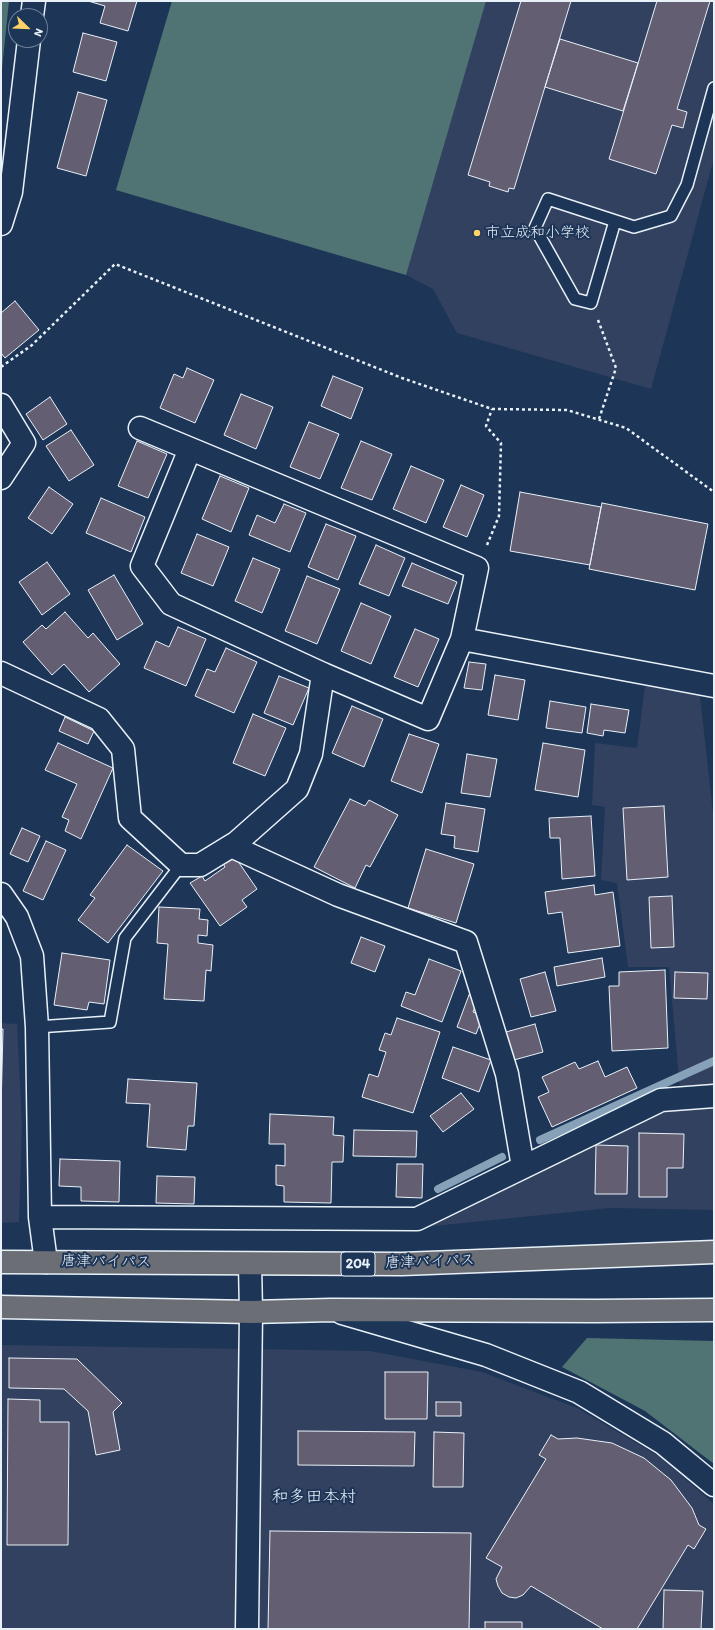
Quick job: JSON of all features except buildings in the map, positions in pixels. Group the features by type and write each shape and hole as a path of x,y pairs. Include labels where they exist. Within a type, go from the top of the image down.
{"highway":[{"name":"唐津バイパス","path":"1,1262 402,1264 714,1252"},
{"path":"1,1307 251,1312 331,1310 714,1310"}],"street":[{"path":"1,224 10,192 28,48"},
{"path":"1,405 24,443 1,478"},
{"path":"140,428 478,568 462,639 428,720 323,674 171,604 142,566 190,449"},
{"path":"462,639 714,686"},
{"path":"1,673 99,719 124,748 130,818 181,865 200,865 231,846 297,789 311,754 323,674"},
{"path":"231,846 338,895 466,942 507,1074 523,1167"},
{"path":"1,894 17,917 32,956 37,1028 40,1217 46,1262"},
{"path":"40,1217 417,1219 661,1100 714,1096"},
{"path":"247,1629 251,1312 250,1264"},
{"path":"331,1310 486,1355 579,1392 663,1443 714,1485"}],"lane":[{"path":"615,221 591,303 575,299 535,228 548,200 615,221 634,227 671,216 687,185 714,88"},
{"path":"37,1028 110,1022 125,938 181,865"}],"path":[{"path":"1,367 32,345 115,264 402,378 492,409 567,410 626,428 714,492"},
{"path":"591,303 616,368 599,419"},
{"path":"478,568 499,516 501,443 486,426 492,409"}],"shaded area":[{"name":"市立成和小学校","path":"172,1 714,1 714,158 651,389 457,333 433,289 406,275 116,190"},
{"path":"645,686 700,696 714,822 714,1210 610,1208 424,1227 681,1101 669,967 628,967 617,883 601,880 605,807 592,805 595,743 637,748"},
{"path":"1,1023 17,1024 22,1124 19,1222 1,1223"},
{"path":"1,1345 370,1351 482,1372 577,1408 660,1457 714,1504 714,1629 1,1629"}],"green space":[{"path":"1,1 9,1 8,8 1,78"},
{"path":"172,1 486,1 406,275 116,190"},
{"path":"587,1338 714,1341 714,1464 645,1411 562,1367"}],"waterway":[{"path":"540,1140 714,1061"},
{"path":"438,1189 502,1157"}],"place":[{"name":"市立成和小学校","path":"477,233"}],"district":[{"name":"和多田本村","path":"314,1498"}]}
